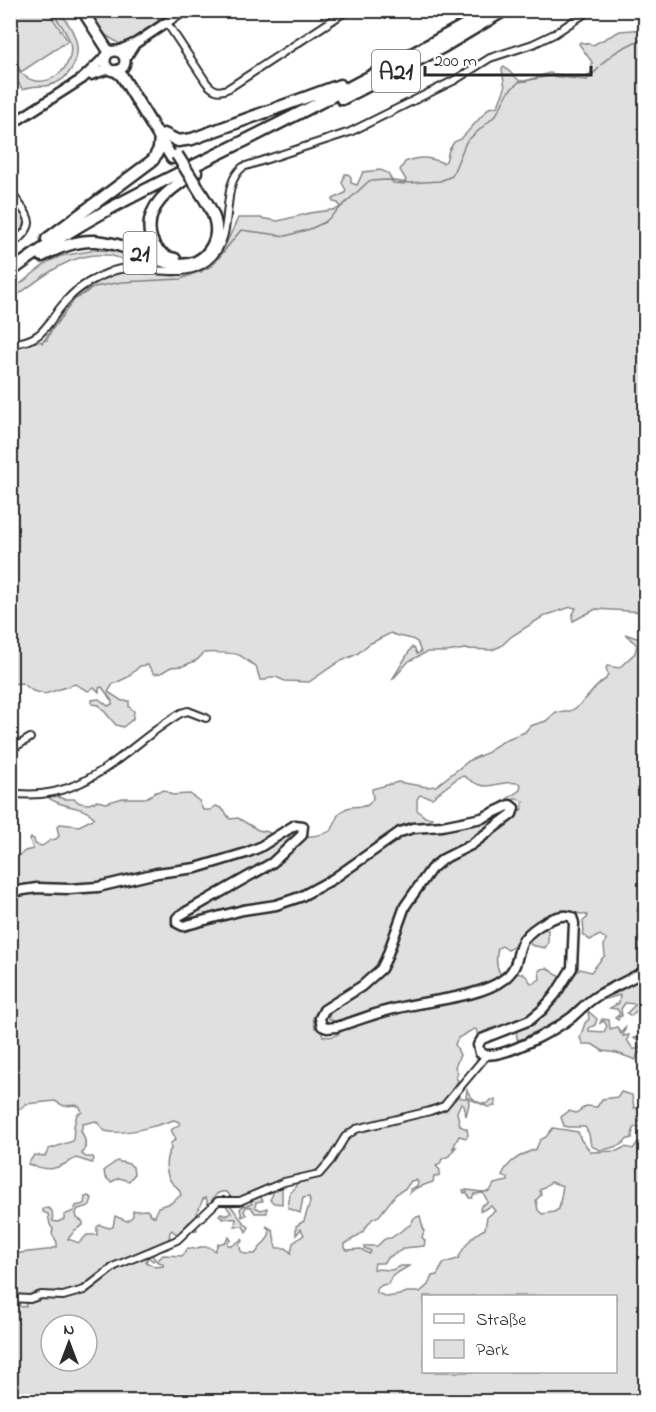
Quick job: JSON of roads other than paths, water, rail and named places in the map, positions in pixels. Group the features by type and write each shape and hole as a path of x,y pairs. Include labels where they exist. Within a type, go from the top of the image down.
{"highway":[{"name":"A21","path":"75,230 200,170 491,10"},
{"name":"A21","path":"10,272 35,254 128,198 418,60 506,10"},
{"path":"162,135 178,141 192,140 331,88 448,34"},
{"path":"118,66 122,76 162,135 175,156 199,194 210,221 211,231 208,243 199,253 187,259 175,259 164,255 155,246 150,223 153,212 167,192 200,170"},
{"path":"10,272 50,236 153,160 159,149 162,135"},
{"name":"21","path":"10,272 57,249 91,241 113,244 168,264 194,263 208,252 216,234 214,214 199,194"}],"main road":[{"path":"82,10 118,66"},
{"path":"110,54 104,63 118,66"}],"street":[{"path":"10,125 82,79 110,54 136,43 185,10"},
{"path":"167,23 209,86 220,91 229,88 348,10"},
{"path":"10,344 40,340 68,298 111,272 136,267 185,272 207,262 223,238 228,220 231,185 235,175 243,167 359,128 412,100 455,81 490,58 533,44 554,34 590,10"},
{"path":"82,79 118,66 136,43"},
{"path":"10,191 30,222 27,232 10,246"},
{"path":"10,793 29,796 59,790 113,765 181,713 189,711 206,718"},
{"path":"10,750 30,738"},
{"path":"10,892 37,888 69,889 101,886 152,874 199,867 246,854 295,825 303,826 302,835 272,862 179,915 177,923 183,926 243,910 276,905 300,897 333,879 386,840 407,830 477,819 489,816 505,806 512,806 514,810 512,814 468,848 443,859 430,869 405,906 381,969 362,986 328,1006 320,1018 322,1026 332,1028 395,1008 486,989 510,973 517,963 523,941 530,933 554,918 569,915 574,923 574,959 569,977 542,1010 530,1020 482,1039 478,1045 478,1051 486,1056"},
{"path":"10,1298 30,1299 41,1295 63,1296 83,1291 115,1266 177,1240 220,1200 238,1202 289,1180 319,1174 345,1137 356,1129 444,1106 486,1056 509,1050 550,1031 596,997 645,970"}],"waterway":[{"path":"601,65 621,49 646,38"},
{"path":"42,343 74,300 94,287 122,282 181,279 212,266 241,230 286,236 325,222 369,181 387,180 409,183 440,181 452,176 466,142 496,115 509,91 519,82 550,76 587,80 599,68"}]}
